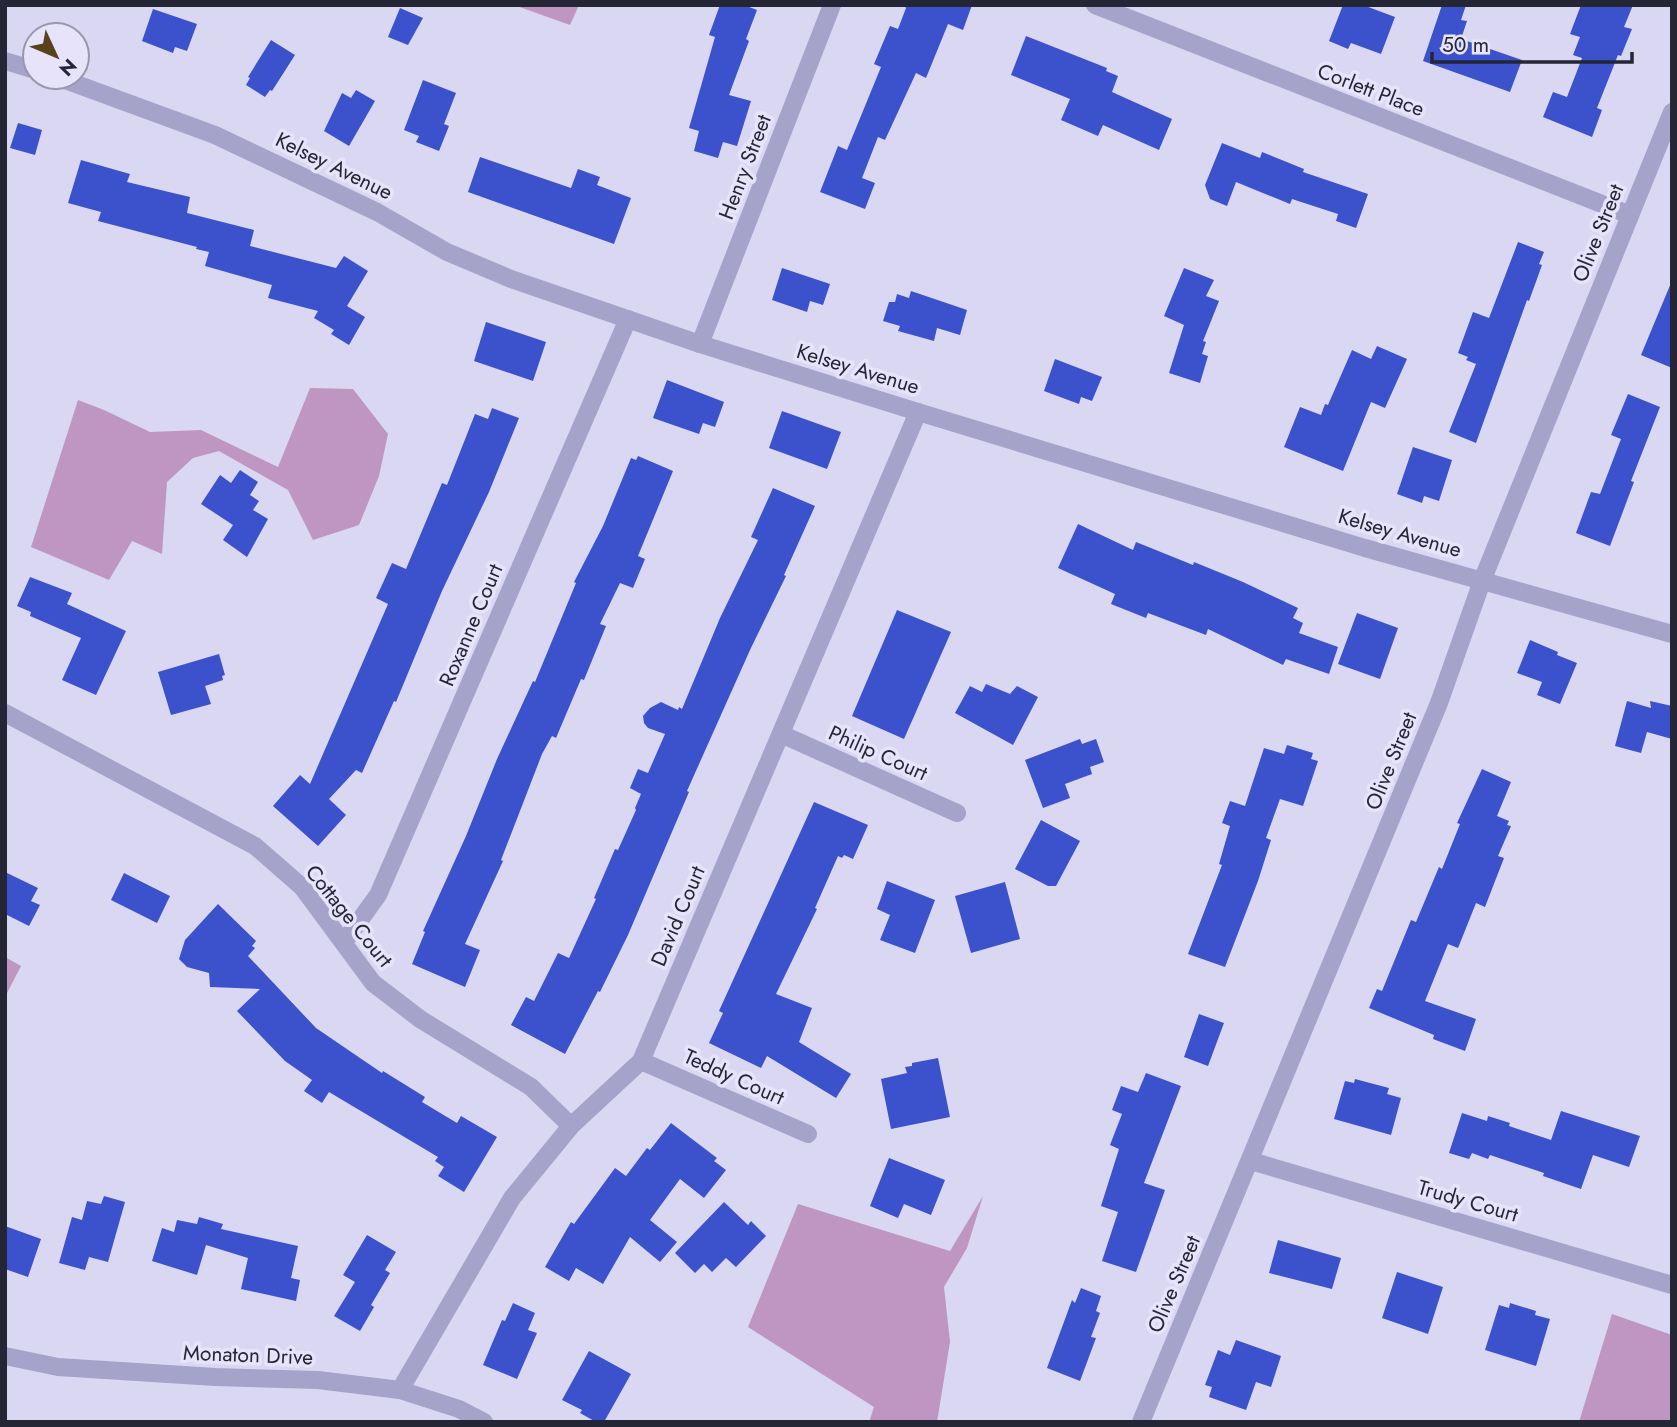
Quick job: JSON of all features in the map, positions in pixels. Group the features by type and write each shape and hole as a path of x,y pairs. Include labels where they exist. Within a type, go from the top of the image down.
{"street":[{"name":"Henry Street","path":"700,344 832,5"},
{"name":"Corlett Place","path":"1095,5 1630,215"},
{"name":"Kelsey Avenue","path":"91,89 227,140 377,212 460,257 511,279 700,344 918,412 1365,548 1672,635"},
{"name":"Olive Street","path":"1141,1422 1439,702 1482,581 1672,112"},
{"name":"Roxanne Court","path":"344,942 379,895 628,319"},
{"name":"David Court","path":"400,1390 512,1198 571,1126 641,1061 918,412"},
{"name":"Cottage Court","path":"5,713 255,846 302,887 373,984 420,1019 531,1087 571,1126"},
{"name":"Philip Court","path":"781,734 957,813"},
{"name":"Teddy Court","path":"641,1061 808,1134"},
{"name":"Trudy Court","path":"1251,1161 1672,1285"},
{"name":"Monaton Drive","path":"5,1356 58,1367 215,1377 318,1380 400,1390 459,1409 484,1422"}],"shaded area":[{"path":"514,5 579,5 570,25"},
{"path":"310,388 353,389 388,434 379,476 359,525 313,540 288,490 219,451 193,458 167,482 162,554 132,541 109,580 31,547 78,400 150,432 201,430 278,467"},
{"path":"5,957 21,966 5,997"},
{"path":"983,1196 967,1248 944,1287 950,1342 937,1422 869,1422 874,1407 748,1327 798,1204 950,1251"},
{"path":"1612,1314 1672,1335 1672,1422 1579,1422"}],"building":[{"path":"720,5 744,5 757,10 746,39 749,41 729,95 751,101 737,146 723,142 718,158 694,151 699,131 689,128 715,37 709,35"},
{"path":"904,5 972,5 963,30 948,24 926,78 916,73 885,140 878,137 862,178 875,183 865,209 820,192 838,146 847,150 881,67 874,64 890,26 898,29 906,8"},
{"path":"1343,5 1363,5 1395,17 1381,54 1351,43 1348,49 1329,41"},
{"path":"1442,5 1466,5 1461,20 1467,21 1461,39 1522,60 1510,92 1423,61"},
{"path":"1581,5 1633,5 1624,27 1632,29 1621,56 1618,55 1597,108 1602,110 1592,137 1543,117 1553,92 1567,97 1582,58 1573,55 1580,37 1570,34"},
{"path":"400,8 423,18 408,45 388,37"},
{"path":"153,9 197,24 187,51 175,47 173,53 142,41"},
{"path":"1026,36 1107,68 1106,71 1118,76 1112,92 1172,119 1159,150 1103,125 1098,136 1061,120 1070,99 1011,75"},
{"path":"271,40 295,55 272,91 265,97 246,85 250,78 248,77"},
{"path":"423,80 456,93 444,124 449,126 439,151 416,142 419,136 404,130"},
{"path":"356,90 375,101 349,146 324,131 342,93 351,98"},
{"path":"18,123 42,130 35,155 10,148"},
{"path":"1222,143 1260,158 1262,152 1304,169 1303,172 1368,194 1356,228 1336,221 1338,214 1292,199 1290,204 1236,182 1227,206 1210,199 1205,185"},
{"path":"480,157 571,188 578,169 600,177 597,185 631,198 614,244 468,192"},
{"path":"81,160 130,174 127,182 190,197 187,213 254,230 250,246 336,268 344,256 368,271 347,306 365,317 349,345 331,334 334,330 314,318 318,311 268,298 272,285 205,266 209,252 98,221 101,212 68,203"},
{"path":"1518,242 1544,252 1539,264 1542,265 1476,443 1449,432 1476,364 1458,353 1473,312 1489,318"},
{"path":"782,268 830,284 823,305 810,301 807,312 772,300"},
{"path":"1184,268 1214,280 1206,296 1219,301 1203,341 1206,342 1202,354 1208,356 1200,383 1169,373 1184,325 1164,316"},
{"path":"1672,283 1672,368 1641,355"},
{"path":"911,291 967,310 960,335 937,328 934,341 898,331 900,326 883,321 889,302 895,302 897,294 909,298"},
{"path":"486,322 546,342 533,381 474,361"},
{"path":"1377,346 1407,359 1385,408 1371,402 1343,471 1284,447 1300,407 1321,415 1352,350 1371,359"},
{"path":"1055,359 1102,377 1092,401 1081,397 1079,404 1044,391"},
{"path":"667,380 724,402 715,427 703,423 699,434 653,418"},
{"path":"1628,394 1660,407 1631,481 1634,482 1610,546 1576,533 1591,492 1600,494 1621,439 1611,435"},
{"path":"492,408 519,418 489,492 362,773 356,770 329,799 346,815 318,846 273,806 300,775 310,784 388,604 376,598 392,563 406,569 442,483 447,485 475,414 488,419"},
{"path":"782,411 841,432 827,469 769,448"},
{"path":"1413,447 1452,460 1439,501 1424,496 1422,503 1397,494"},
{"path":"638,456 673,471 638,556 645,559 633,588 620,583 600,624 606,626 584,680 581,679 556,738 552,736 542,754 501,860 503,861 465,944 480,950 465,987 412,964 425,932 423,931 497,759 533,681 535,682 576,583 574,582 603,526 631,458 636,460"},
{"path":"240,470 258,482 250,495 259,501 253,510 268,519 247,557 223,540 233,525 201,504 220,475 231,483"},
{"path":"773,488 815,506 784,575 786,576 687,791 689,792 628,935 565,1054 511,1025 526,997 534,1001 558,953 569,958 615,849 618,850 636,810 641,794 630,788 638,769 648,773 665,734 648,728 643,716 661,702 678,710 679,707 682,709 720,618 758,540 751,537"},
{"path":"1078,524 1133,550 1136,542 1193,565 1194,562 1298,608 1293,618 1303,623 1299,633 1338,647 1329,674 1286,659 1283,665 1208,629 1206,635 1148,613 1146,618 1111,604 1115,594 1058,568"},
{"path":"30,577 72,593 67,604 126,631 96,695 62,680 81,638 30,616 31,612 17,606"},
{"path":"897,610 951,632 904,739 852,716"},
{"path":"1357,613 1398,628 1380,679 1338,664"},
{"path":"1530,640 1577,663 1560,704 1537,695 1542,682 1517,673"},
{"path":"219,654 225,675 222,676 223,680 205,686 211,704 171,715 158,672"},
{"path":"986,684 1010,694 1017,686 1038,697 1013,745 955,713 970,686 982,692"},
{"path":"1627,701 1651,708 1650,701 1672,706 1672,739 1647,732 1641,753 1615,746"},
{"path":"1080,739 1082,744 1096,739 1104,762 1090,767 1092,774 1065,784 1070,798 1043,808 1025,760"},
{"path":"1287,745 1313,753 1311,759 1318,761 1303,806 1280,799 1266,838 1271,840 1258,881 1225,967 1188,954 1222,865 1219,864 1230,826 1222,823 1230,801 1245,806 1264,748 1284,754"},
{"path":"1482,769 1511,782 1497,816 1509,821 1507,825 1511,826 1498,856 1504,858 1485,907 1476,903 1458,948 1448,944 1425,1001 1476,1019 1465,1051 1433,1039 1434,1035 1369,1008 1377,989 1382,991 1411,920 1416,922 1439,867 1442,869 1460,824 1457,823"},
{"path":"814,802 868,825 853,859 844,855 842,858 838,856 815,908 817,909 776,994 812,1008 799,1042 851,1074 836,1098 767,1056 761,1068 709,1043 723,1013 719,1011"},
{"path":"1041,820 1080,841 1056,886 1048,886 1015,869"},
{"path":"5,872 38,888 31,901 40,905 29,926 5,914"},
{"path":"124,873 170,896 157,923 111,900"},
{"path":"887,881 935,900 915,953 880,940 890,915 877,909"},
{"path":"1005,882 1020,939 971,953 955,896"},
{"path":"218,904 256,941 252,946 255,948 248,956 316,1028 382,1073 383,1071 425,1097 422,1102 457,1123 461,1116 497,1137 464,1192 438,1176 444,1167 435,1161 438,1157 329,1092 322,1103 304,1091 312,1080 285,1061 237,1011 260,989 210,987 209,973 187,967 179,959 185,940"},
{"path":"1199,1014 1224,1023 1208,1066 1184,1057"},
{"path":"938,1058 950,1117 891,1129 881,1079 907,1073 905,1067 912,1066 912,1063"},
{"path":"1146,1073 1181,1086 1144,1183 1165,1190 1136,1272 1102,1261 1118,1212 1101,1206 1119,1149 1110,1145 1122,1114 1112,1110 1121,1086 1138,1092"},
{"path":"1355,1079 1389,1088 1387,1094 1401,1098 1391,1135 1334,1119 1345,1081 1354,1083"},
{"path":"1561,1111 1640,1136 1629,1167 1593,1155 1581,1189 1490,1155 1488,1159 1472,1153 1469,1159 1449,1153 1462,1113 1487,1121 1488,1116 1551,1140"},
{"path":"671,1123 717,1158 714,1161 726,1170 704,1198 680,1179 650,1220 677,1242 660,1262 630,1237 603,1284 576,1268 569,1281 545,1267 571,1222 574,1224 615,1168 626,1176 647,1148 650,1150"},
{"path":"889,1158 945,1180 931,1215 904,1204 898,1218 870,1206"},
{"path":"104,1196 125,1202 108,1262 89,1257 85,1270 59,1263 72,1217 82,1220 87,1201 101,1204"},
{"path":"724,1202 748,1225 751,1221 766,1236 736,1267 726,1258 712,1272 704,1264 695,1273 675,1253"},
{"path":"199,1217 223,1224 221,1229 298,1246 291,1278 300,1280 296,1301 241,1289 248,1258 206,1245 197,1275 152,1261 162,1228 174,1232 177,1220 197,1224"},
{"path":"5,1226 41,1239 28,1277 5,1269"},
{"path":"367,1235 396,1252 385,1270 390,1273 371,1305 374,1307 360,1331 334,1316 355,1282 343,1275"},
{"path":"1278,1240 1341,1258 1332,1289 1269,1273"},
{"path":"1397,1272 1443,1287 1428,1334 1382,1318"},
{"path":"1081,1288 1101,1296 1096,1311 1100,1313 1091,1337 1096,1338 1080,1381 1047,1368 1072,1300 1075,1303"},
{"path":"513,1303 535,1313 528,1330 537,1333 517,1379 483,1365 502,1320 505,1321"},
{"path":"1510,1303 1536,1311 1535,1315 1550,1319 1536,1366 1485,1350 1499,1305 1509,1308"},
{"path":"1236,1340 1281,1356 1271,1387 1256,1382 1246,1410 1209,1397 1212,1387 1205,1385 1218,1350 1230,1355"},
{"path":"589,1351 631,1374 604,1422 596,1422 580,1413 582,1410 562,1400"}]}
